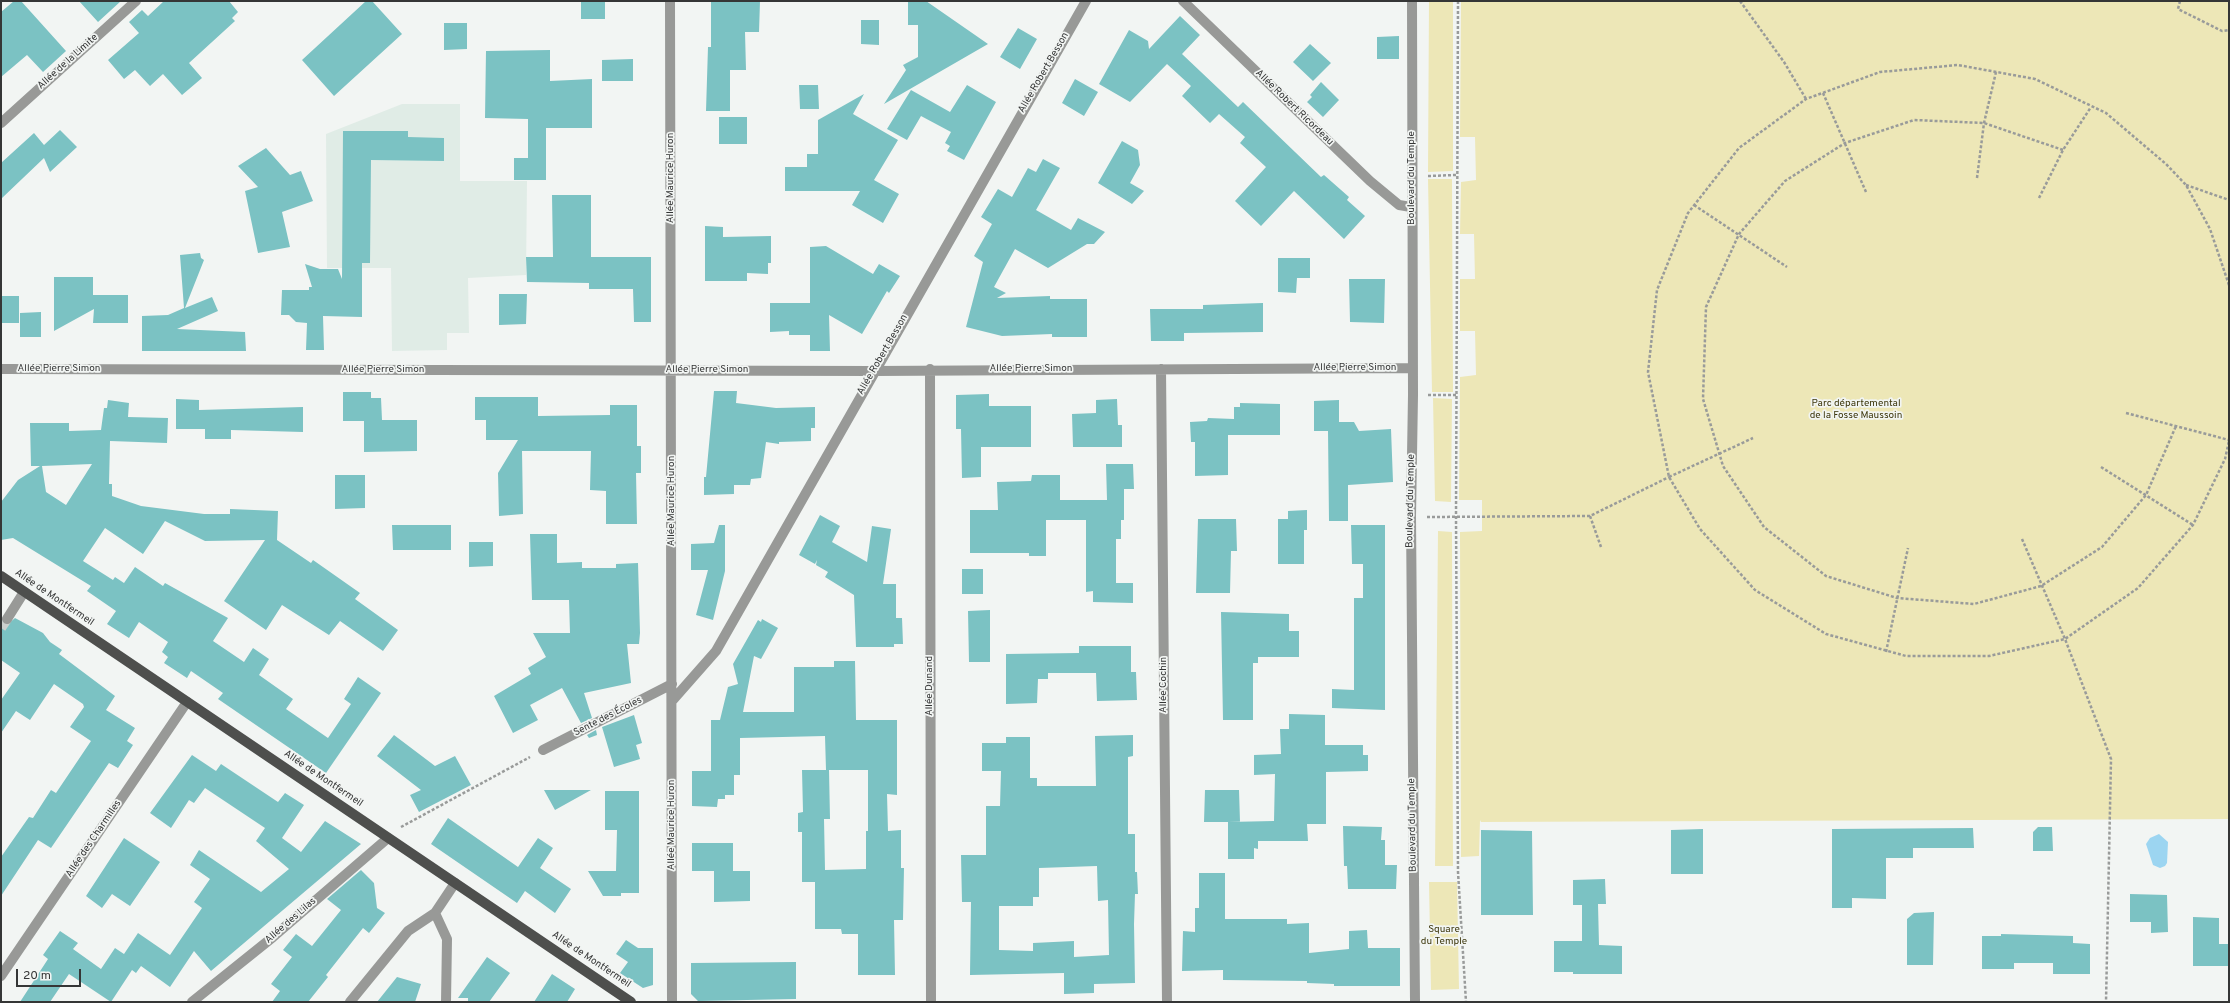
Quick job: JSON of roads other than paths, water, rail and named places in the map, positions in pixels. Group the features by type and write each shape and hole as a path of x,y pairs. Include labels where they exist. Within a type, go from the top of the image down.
{"main road":[{"name":"Allée de Montfermeil","path":"1,576 631,1002"}],"street":[{"name":"Allée de la Limite","path":"1,123 136,1"},
{"name":"Allée Maurice Huron","path":"670,1 672,370 672,1002"},
{"name":"Allée Robert Besson","path":"672,701 716,651 874,371 1086,1"},
{"name":"Allée Robert Ricordeau","path":"1183,1 1370,181 1399,205 1411,207"},
{"name":"Boulevard du Temple","path":"1412,1 1411,207 1413,368 1410,517 1415,1002"},
{"name":"Allée Pierre Simon","path":"1,369 874,371 930,369 1413,368"},
{"name":"Allée Dunand","path":"930,369 931,1002"},
{"name":"Allée Cochin","path":"1161,369 1167,1002"},
{"path":"7,619 24,592"},
{"name":"Sente des Écoles","path":"543,750 672,684"},
{"name":"Allée des Charmilles","path":"1,976 187,702"},
{"name":"Allée des Lilas","path":"192,1002 272,938 388,838"},
{"path":"350,1002 408,931 435,913 455,883"},
{"path":"435,913 446,939 446,1002"}],"water":[{"path":"2159,834 2168,842 2167,863 2165,866 2160,868 2153,865 2146,844 2150,838"}],"tunnel":[{"path":"1,628 7,619"}],"park label":[{"name":"Parc départemental de la Fosse Maussoin","path":"1856,410"},
{"name":"Square du Temple","path":"1444,936"}]}
